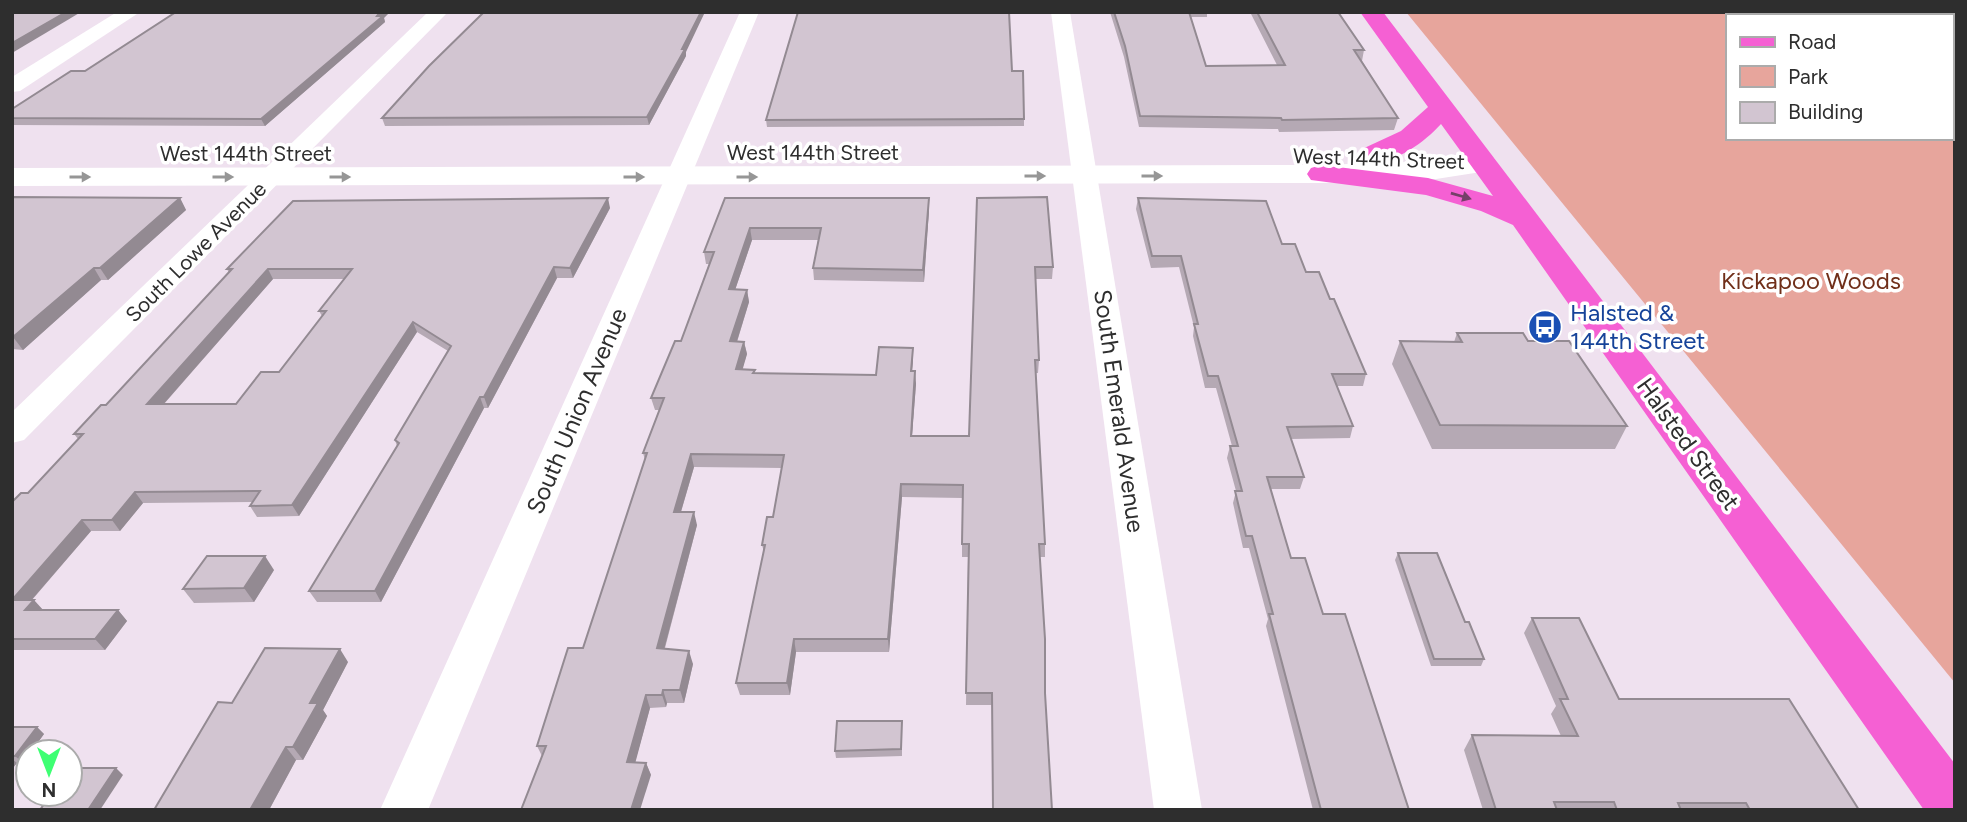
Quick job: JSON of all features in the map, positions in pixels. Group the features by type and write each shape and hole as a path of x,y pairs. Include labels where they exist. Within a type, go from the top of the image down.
{"main road":[{"name":"Halsted Street","path":"1371,12 1955,808"},
{"path":"1370,156 1414,137 1427,127 1442,107"},
{"path":"1321,174 1427,187 1492,205 1524,218"}],"street":[{"path":"12,86 131,12"},
{"name":"South Lowe Avenue","path":"12,432 439,12"},
{"name":"South Union Avenue","path":"404,810 750,12"},
{"name":"South Emerald Avenue","path":"1060,12 1178,810"},
{"name":"West 144th Street","path":"12,155 295,154 684,165"},
{"name":"West 144th Street","path":"12,177 271,177 684,165 1082,164 1370,156 1428,157 1484,164"},
{"name":"West 144th Street","path":"1082,164 1321,174 1436,170 1484,164"}],"green space":[{"name":"Kickapoo Woods","path":"1406,12 1955,12 1955,683"}],"building":[{"path":"12,12 66,12 12,43"},
{"path":"176,12 380,12 377,16 383,16 261,119 12,118 12,109 71,71 85,71"},
{"path":"484,12 701,12 682,49 685,49 647,117 382,118 429,66"},
{"path":"798,12 1009,12 1012,71 1023,71 1024,119 766,120"},
{"path":"1114,12 1189,12 1206,66 1285,65 1257,12 1338,12 1364,50 1354,50 1398,118 1282,120 1140,116 1125,46"},
{"path":"12,197 180,198 100,268 94,268 12,337"},
{"path":"1047,197 1053,267 1035,267 1039,360 1035,360 1045,544 1039,544 1052,810 993,810 992,693 966,693 969,544 962,544 963,485 901,484 888,639 794,639 787,683 736,683 765,545 762,545 767,517 773,517 784,455 691,454 674,512 694,512 657,648 689,651 680,690 663,690 662,695 646,695 627,762 646,763 631,810 521,810 546,746 537,746 568,648 583,648 647,453 643,453 664,398 651,398 675,341 681,341 714,252 704,252 725,198 929,198 923,270 813,268 821,228 750,228 729,289 747,290 730,341 744,342 736,369 755,370 753,373 876,375 879,347 913,348 911,371 915,371 911,436 969,436 977,198"},
{"path":"608,198 570,268 554,267 375,591 309,591 399,443 395,440 451,346 413,322 292,505 250,506 260,491 135,492 112,520 82,520 12,600 12,502 21,493 28,493 83,434 74,434 101,405 106,405 232,269 227,269 293,201","holes":["268,269 352,269 319,311 326,311 279,372 261,372 236,404 147,404"]},
{"path":"1138,198 1266,201 1282,244 1295,244 1306,272 1319,272 1330,299 1334,299 1366,374 1332,374 1353,426 1287,427 1304,477 1267,477 1291,558 1305,558 1323,614 1345,614 1409,810 1321,810 1269,614 1273,614 1252,536 1246,536 1235,491 1242,491 1230,446 1238,446 1218,376 1208,376 1194,324 1198,324 1181,256 1152,256"},
{"path":"1457,333 1523,333 1528,341 1569,341 1627,426 1440,425 1400,341 1462,342"},
{"path":"1398,553 1437,553 1465,622 1469,622 1484,659 1434,659"},
{"path":"207,556 265,556 244,588 183,589"},
{"path":"12,600 34,600 25,610 118,610 95,639 12,639"},
{"path":"1532,618 1579,618 1619,699 1789,699 1859,810 1750,810 1746,803 1678,803 1681,810 1617,810 1614,802 1554,802 1557,810 1496,810 1472,735 1578,736 1560,699 1568,699"},
{"path":"265,648 340,649 310,703 318,703 293,747 286,747 250,810 154,810 218,702 232,703"},
{"path":"837,721 902,721 901,749 835,751"},
{"path":"12,727 37,727 29,738 14,738 12,756"},
{"path":"84,768 116,768 88,810 40,810 84,808"}],"place":[{"name":"Halsted & 144th Street","path":"1545,327"}]}
